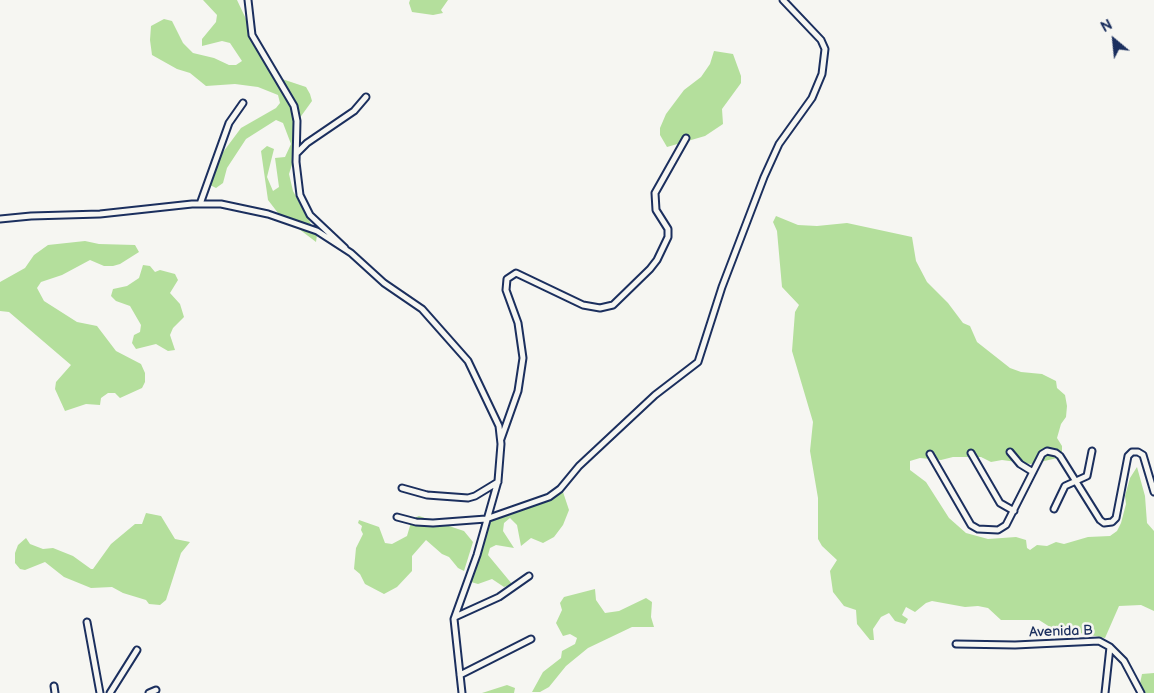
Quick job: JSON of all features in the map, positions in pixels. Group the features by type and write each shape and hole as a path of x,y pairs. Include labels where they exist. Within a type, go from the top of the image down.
{"street":[{"path":"248,0 250,28 255,42 294,106 297,121 296,154 300,196 305,208 310,216 377,278 422,309 460,350 472,369 499,426 498,482 477,556 454,617 462,693"},
{"path":"397,517 433,523 486,519 556,493 579,466 655,395 701,358 722,287 764,177 779,144 812,98 822,74 824,49 821,40 783,0"},
{"path":"296,154 307,143 354,111 366,97"},
{"path":"200,204 229,123 243,103"},
{"path":"500,440 518,391 523,358 518,323 506,290 507,280 516,273 583,305 600,308 613,305 650,269 657,260 668,237 668,229 656,210 655,193 686,138"},
{"path":"0,219 100,214 200,204 221,204 294,221 317,231 351,254"},
{"path":"1054,509 1064,488 1084,479 1088,474 1092,451"},
{"path":"930,454 974,528 1001,529 1008,523 1042,454 1053,452 1060,456 1075,482 1100,520 1104,523 1112,522 1117,516 1128,456 1136,451 1143,457 1154,492"},
{"path":"1010,452 1020,464 1033,472"},
{"path":"971,453 1000,503 1014,510"},
{"path":"402,488 426,495 468,498 475,496 498,482"},
{"path":"454,617 499,597 529,576"},
{"path":"87,622 100,693"},
{"path":"460,675 531,639"},
{"name":"Avenida B","path":"956,644 1016,645 1099,641 1110,647 1124,661 1141,693"},
{"path":"1105,693 1110,647"},
{"path":"110,693 137,650"},
{"path":"54,686 55,693"},
{"path":"149,693 156,690"}],"green space":[{"path":"203,0 237,0 273,76 306,87 310,94 312,101 299,119 300,140 289,174 293,191 317,235 316,242 278,213 268,200 261,151 267,146 274,149 267,177 273,191 279,187 275,158 285,157 291,144 283,123 276,120 246,139 227,168 223,183 216,188 210,185 206,178 209,171 241,128 276,108 280,103 278,95 258,87 235,84 206,86 190,73 177,69 152,55 151,26 164,19 172,21 183,43 193,53 214,58 229,65 236,65 242,61 230,43 222,41 202,46 202,39 216,22 217,15"},
{"path":"410,0 448,0 441,10 443,13 433,15 412,12"},
{"path":"714,51 733,54 741,76 741,83 722,109 723,124 705,136 667,147 660,135 660,128 666,114 684,90 701,77 710,64"},
{"path":"776,216 798,225 817,226 847,223 912,237 916,261 927,282 948,303 963,323 970,326 977,342 1010,368 1021,372 1042,374 1056,381 1057,388 1065,395 1067,406 1066,417 1061,424 1057,438 1062,446 1062,457 1031,464 1002,460 991,462 981,457 953,457 941,460 920,458 910,461 910,470 926,482 949,518 966,533 988,539 1016,537 1026,540 1027,548 1030,550 1037,545 1047,546 1056,542 1064,544 1088,537 1110,536 1117,531 1126,504 1125,496 1130,478 1137,467 1145,496 1147,523 1154,531 1154,611 1141,605 1119,606 1105,638 1050,627 1039,620 1001,620 988,608 978,606 965,607 932,601 926,603 915,612 906,607 902,615 908,619 905,624 895,621 889,613 881,617 873,629 874,640 870,640 857,624 856,610 844,606 833,592 830,571 837,560 822,546 818,539 818,498 810,451 813,422 792,351 795,312 799,305 782,287 777,231 773,222"},
{"path":"85,241 99,244 135,245 139,252 120,264 113,266 104,266 90,260 62,275 41,282 37,288 44,301 77,322 97,326 116,351 141,364 145,373 145,382 142,388 120,398 115,393 108,393 101,398 100,405 86,404 65,411 55,389 56,382 71,365 9,312 0,311 0,282 25,268 34,255 48,245"},
{"path":"143,265 150,266 155,272 160,270 175,274 178,280 170,293 180,304 184,317 173,328 170,335 175,350 168,351 156,344 136,349 132,343 134,335 140,332 141,325 130,306 116,301 111,296 113,289 127,286 139,278"},
{"path":"563,492 569,510 563,525 554,537 543,543 531,538 521,546 517,525 510,518 504,523 503,531 514,548 496,545 490,548 488,555 512,584 504,587 492,579 478,584 471,582 469,578 488,510 495,513"},
{"path":"146,513 161,516 175,539 190,542 181,553 166,600 160,605 149,604 146,600 123,593 112,587 91,588 64,577 45,562 25,570 20,569 15,563 15,553 18,545 26,538 30,544 43,549 53,548 73,556 93,569 111,544 135,524 142,524"},
{"path":"419,516 464,531 473,542 464,571 426,540 412,556 412,571 397,587 384,594 365,584 360,574 354,569 356,548 363,534 362,526 358,523 359,520 379,527 385,543 392,544 407,536 412,519"},
{"path":"595,589 596,600 605,613 619,611 646,598 652,602 651,617 654,627 632,627 588,648 566,666 549,687 540,692 532,692 543,672 561,658 562,651 575,644 577,638 570,634 563,636 556,623 562,610 560,603 564,597"},
{"path":"1154,673 1154,693 1138,693 1142,674"},
{"path":"507,685 515,688 514,693 482,693"}]}
